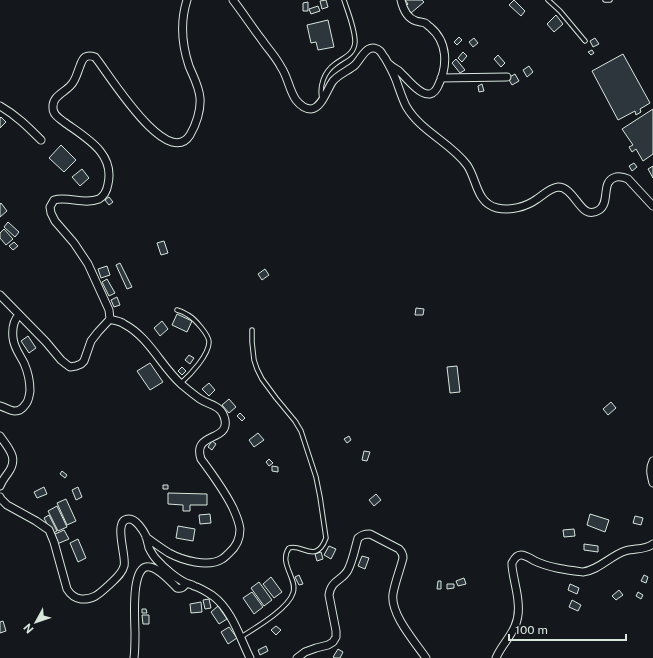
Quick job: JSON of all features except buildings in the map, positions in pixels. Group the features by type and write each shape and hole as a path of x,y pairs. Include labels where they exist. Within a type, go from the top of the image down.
{"street":[{"path":"110,320 109,310 88,264 74,243 55,221 50,207 54,200 61,198 81,201 93,201 101,198 106,192 108,185 110,175 108,164 100,150 54,113 54,101 71,86 81,63 84,58 89,55 95,57 138,114 153,130 170,142 178,143 185,141 190,135 200,109 198,88 186,56 183,37 184,9 187,0"},
{"path":"233,0 280,64 296,100 306,108 316,108 320,104 332,82 354,66 369,48 376,48 380,51 389,64 405,105 429,132 462,159 469,168 478,192 483,199 494,208 511,209 520,207 536,200 552,189 560,187 567,190 584,210 594,212 603,207 608,184 615,177 619,176 628,179 653,206"},
{"path":"389,64 398,70 420,92 426,94 431,94 436,90 444,69 444,50 440,38 425,23 409,17 401,0"},
{"path":"441,78 507,77"},
{"path":"0,106 24,123 41,140"},
{"path":"0,295 46,342 61,360 70,367 81,364 84,361 91,341 110,320"},
{"path":"0,406 15,411 25,406 28,401 30,386 28,373 18,354 13,339 13,325 19,315"},
{"path":"110,320 123,323 137,332 180,383 201,400 216,406 225,418 223,430 217,436 208,438 204,441 200,449 200,453 201,459 228,498 238,520 240,533 232,550 222,559 212,563 200,563 170,554 146,537"},
{"path":"0,436 12,453 13,458 12,468 0,486"},
{"path":"653,461 650,466 650,473 653,483"},
{"path":"0,497 7,505 49,530 54,542 67,589 70,594 78,599 87,600 95,597 122,572 125,563 120,527 124,522 130,519 134,521 146,537 149,548 157,560 180,580 204,591 222,604 241,637 250,658"},
{"path":"297,658 305,652 328,645 333,642 336,637 329,595 330,589 349,568 358,538 361,535 370,534 401,551 403,558 393,594 394,609 398,618 426,658"},
{"path":"496,658 516,625 518,594 512,567 512,562 515,558 523,555 546,565 589,572 614,556 626,551 645,548 653,544"},
{"path":"134,658 135,592 140,571 149,566 161,572 177,588 183,588 186,584"}],"lane":[{"path":"322,100 321,85 325,76 332,67 348,55 355,43 351,21 344,0"},
{"path":"548,0 560,11 585,41"},
{"path":"605,0 610,0"},
{"path":"177,310 189,315 204,331 209,340 209,347 201,361 192,373 180,383"},
{"path":"241,637 275,615 290,600 294,591 286,560 286,555 289,548 293,547 308,552 313,552 323,545 326,538 316,477 301,431 295,421 262,379 257,369 254,360 252,330"}]}
